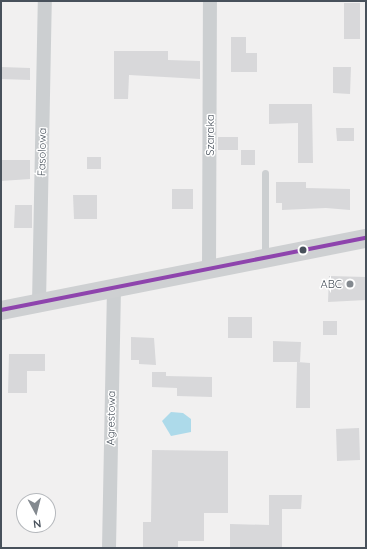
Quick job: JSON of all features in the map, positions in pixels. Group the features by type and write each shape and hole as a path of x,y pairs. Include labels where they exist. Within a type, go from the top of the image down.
{"street":[{"name":"Fasolowa","path":"39,303 44,1"},
{"name":"Szaraka","path":"209,269 210,1"},
{"path":"1,310 366,238"},
{"name":"Agrestowa","path":"109,548 114,288"}],"lane":[{"path":"265,173 265,258"}],"water":[{"path":"171,412 183,413 191,419 191,432 171,436 162,421"}],"building":[{"path":"344,3 360,3 360,39 344,39"},
{"path":"231,37 246,37 246,53 257,53 257,72 231,72"},
{"path":"114,51 168,51 168,60 200,61 200,79 129,75 128,99 114,99"},
{"path":"1,67 30,68 30,80 1,79"},
{"path":"333,67 351,67 350,94 333,93"},
{"path":"269,104 312,104 313,163 298,163 298,123 269,124"},
{"path":"336,128 354,128 354,141 337,141"},
{"path":"218,137 238,137 238,150 218,150"},
{"path":"241,150 255,150 255,165 241,165"},
{"path":"87,157 101,157 101,169 87,169"},
{"path":"1,160 30,160 30,179 1,181"},
{"path":"276,182 306,182 306,188 350,189 350,210 326,208 282,210 282,203 276,203"},
{"path":"172,189 193,189 193,209 172,209"},
{"path":"73,195 97,195 97,219 74,219"},
{"path":"15,205 32,205 32,228 14,228"},
{"path":"329,276 366,277 366,300 328,302"},
{"path":"228,317 252,317 252,338 228,338"},
{"path":"323,321 337,321 337,335 323,335"},
{"path":"131,337 154,338 156,365 139,364 139,360 131,360"},
{"path":"273,341 301,342 300,362 273,362"},
{"path":"9,354 45,354 45,371 27,371 27,393 8,393"},
{"path":"297,362 310,363 310,408 296,408"},
{"path":"152,372 166,372 166,376 212,377 212,397 177,396 177,388 152,387"},
{"path":"359,428 360,460 337,461 336,429"},
{"path":"152,450 228,451 228,513 204,513 204,541 178,541 178,548 143,547 143,522 151,522"},
{"path":"269,495 302,495 301,509 282,509 282,548 230,547 230,524 269,525"}],"transit line":[{"path":"1,310 366,238"}],"place":[{"name":"ABC","path":"350,284"}]}
